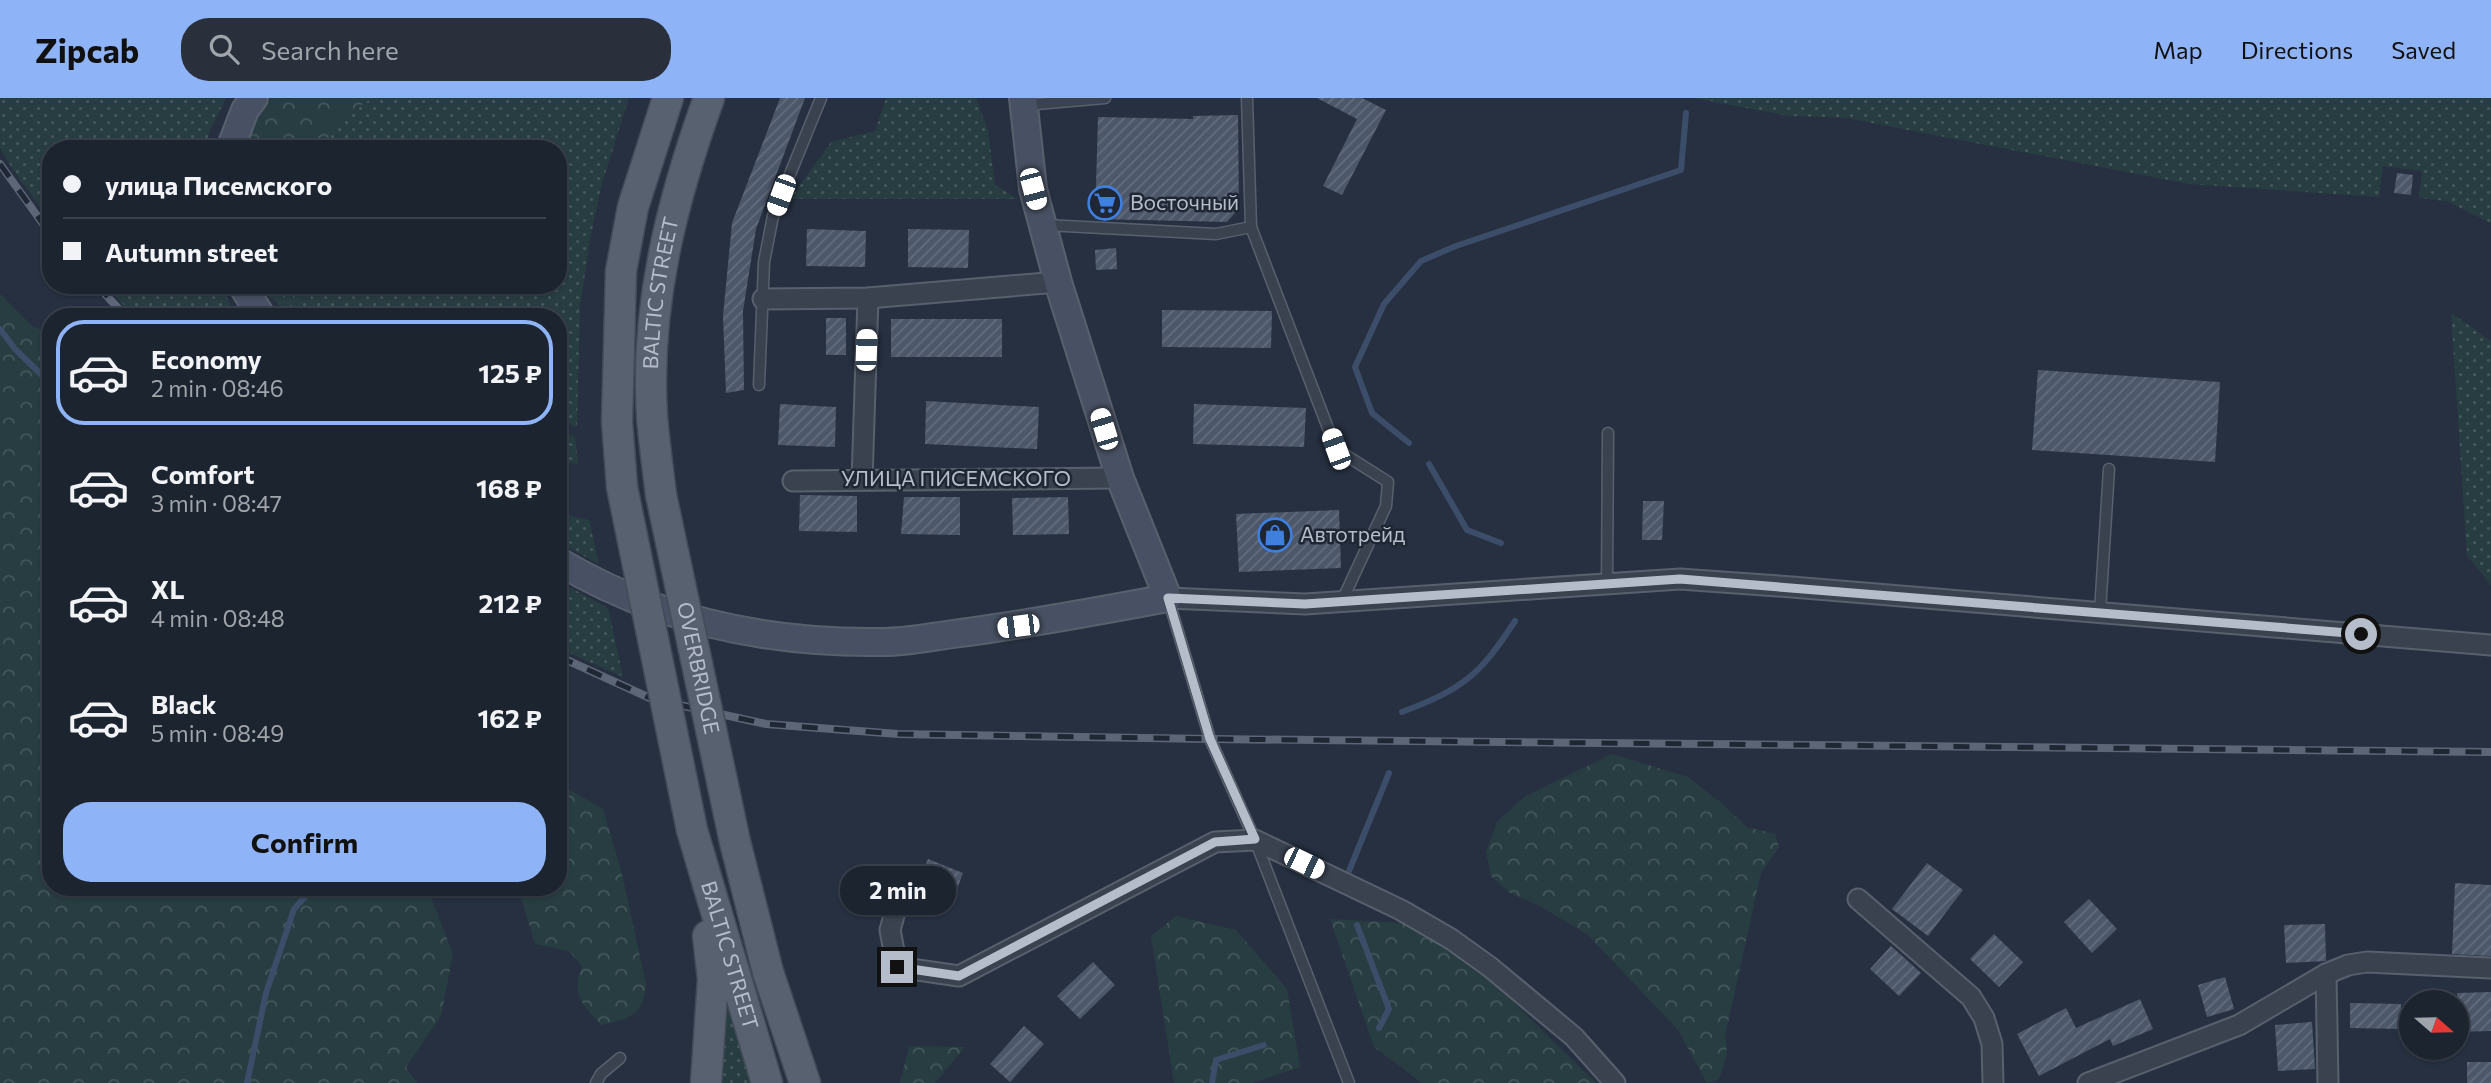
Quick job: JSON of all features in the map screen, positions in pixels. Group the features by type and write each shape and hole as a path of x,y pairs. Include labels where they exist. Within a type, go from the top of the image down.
{"main road":[{"name":"BALTIC STREET","path":"622,487 617,422 621,271 633,207 668,98"},
{"name":"BALTIC STREET","path":"661,495 652,415 652,344 659,277 689,152 709,98"},
{"name":"OVERBRIDGE","path":"622,487 692,830"},
{"name":"OVERBRIDGE","path":"661,495 735,842"},
{"name":"BALTIC STREET","path":"692,830 767,1083"},
{"name":"BALTIC STREET","path":"735,842 768,972 805,1083"},
{"path":"700,859 713,979 706,1083"}],"street":[{"path":"233,140 245,110 254,98"},
{"path":"1023,102 1033,189 1058,282 1120,478 1168,598"},
{"path":"763,299 868,298 1058,282"},
{"path":"862,480 868,298"},
{"name":"УЛИЦА ПИСЕМСКОГО","path":"793,481 1120,478"},
{"path":"567,566 618,594 673,614 754,634 814,641 887,642 926,638 1018,626 1168,598 1342,603 1680,579 2491,645"},
{"path":"902,887 890,930 897,967 959,976 1215,842 1255,839 1401,910 1451,939 1490,967 1574,1037 1615,1083"},
{"path":"1858,899 1971,997 1984,1018 1992,1044 1993,1083"},
{"path":"2088,1083 2239,1025 2326,974 2348,965 2367,962 2491,968"},
{"path":"2326,974 2328,1083"}],"lane":[{"path":"759,385 764,262 774,216 821,98"},
{"path":"1023,102 1105,98"},
{"path":"1247,98 1251,227 1336,449 1388,482 1386,506 1342,603"},
{"path":"1043,225 1216,234 1251,227"},
{"path":"1607,583 1608,433"},
{"path":"2100,612 2109,469"},
{"path":"1168,598 1210,739 1255,839 1349,1083"},
{"path":"596,1083 601,1074 620,1058"}],"green space":[{"path":"0,98 226,98 209,132 208,140 42,140 42,209 0,148"},
{"path":"271,98 371,98 337,119 328,140 249,140"},
{"path":"371,98 629,98 601,187 590,240 580,307 577,426 573,427 567,421 567,308 280,308 276,300 284,307 311,298 309,294 567,294 567,140 328,140 337,118"},
{"path":"886,98 976,98 988,130 995,185 1018,199 790,199 831,142 875,131"},
{"path":"1694,98 2491,98 2491,223 2446,201 2419,198 2422,171 2383,166 2379,197 2189,184 1846,118 1789,116"},
{"path":"0,294 31,325 42,331 42,896 430,896 453,954 441,1016 406,1067 417,1083 0,1083"},
{"path":"114,294 225,294 232,308 126,308"},
{"path":"309,294 311,298 284,307 267,295"},
{"path":"2451,313 2491,341 2491,585 2467,556"},
{"path":"567,433 575,437 578,464 567,463"},
{"path":"567,515 589,520 599,564 567,547"},
{"path":"567,586 608,608 623,677 567,652"},
{"path":"1612,754 1688,777 1747,827 1775,834 1779,847 1761,873 1725,1036 1727,1055 1719,1079 1707,1083 1678,1030 1588,935 1540,906 1510,893 1491,876 1486,852 1497,822 1524,797"},
{"path":"567,788 603,809 621,870 646,984 638,1010 627,1018 601,1025 580,999 577,984 582,966 569,951 535,944 521,896 567,896"},
{"path":"1176,916 1236,930 1287,989 1300,1067 1252,1083 1174,1083 1151,936"},
{"path":"1330,919 1404,923 1486,975 1596,1083 1422,1083 1374,1047"},
{"path":"724,988 760,1083 705,1083"},
{"path":"909,1046 965,1047 935,1083 900,1083"}],"building":[{"path":"780,98 805,98 756,229 743,311 744,390 726,393 723,316 732,223"},
{"path":"1317,98 1362,98 1386,110 1342,195 1323,186 1357,119"},
{"path":"1238,115 1239,208 1227,222 1095,219 1098,117 1193,119 1193,116"},
{"path":"2397,173 2413,175 2411,195 2394,193"},
{"path":"807,229 866,231 865,267 806,266"},
{"path":"908,229 969,230 968,268 908,267"},
{"path":"1116,248 1117,269 1096,270 1095,250"},
{"path":"1162,310 1272,311 1271,348 1162,347"},
{"path":"826,318 846,318 846,355 826,355"},
{"path":"891,319 1002,319 1002,357 891,357"},
{"path":"2038,370 2220,382 2215,462 2032,450"},
{"path":"926,401 1039,407 1037,449 925,444"},
{"path":"780,404 836,407 835,447 778,445"},
{"path":"1194,404 1306,408 1304,447 1193,444"},
{"path":"800,495 857,496 857,532 799,531"},
{"path":"904,497 960,497 960,535 901,534"},
{"path":"1068,497 1069,534 1013,535 1012,498"},
{"path":"1643,501 1664,501 1662,540 1642,540"},
{"path":"1339,510 1341,568 1239,572 1236,514"},
{"path":"928,859 963,873 950,908 914,895"},
{"path":"1927,863 1963,890 1928,936 1892,909"},
{"path":"2455,883 2491,885 2491,956 2452,954"},
{"path":"2089,899 2117,929 2092,953 2064,922"},
{"path":"2325,924 2326,961 2286,963 2284,925"},
{"path":"1994,934 2023,962 1999,987 1970,959"},
{"path":"1891,946 1921,973 1899,996 1870,969"},
{"path":"1093,962 1115,985 1080,1019 1057,996"},
{"path":"2225,977 2234,1009 2207,1017 2198,985"},
{"path":"2491,992 2491,1031 2469,1032 2469,993"},
{"path":"2140,999 2153,1029 2113,1046 2110,1039 2039,1076 2017,1034 2066,1008 2076,1028"},
{"path":"2350,1003 2399,1004 2399,1029 2350,1028"},
{"path":"2312,1022 2315,1069 2278,1071 2275,1025"},
{"path":"1024,1026 1044,1044 1010,1082 990,1064"},
{"path":"2467,1062 2491,1062 2491,1083 2467,1083"}],"waterway":[{"path":"1409,443 1372,413 1355,367 1384,304 1421,261 1456,246 1681,170 1686,113"},
{"path":"0,329 15,349 42,375"},
{"path":"1429,464 1467,530 1501,543"},
{"path":"1402,712 1440,696 1468,678 1491,655 1515,621"},
{"path":"1349,871 1389,773"},
{"path":"247,1083 266,993 294,909 306,896"},
{"path":"1357,925 1389,1009 1379,1028"},
{"path":"1212,1083 1216,1060 1264,1045"}],"railway":[{"path":"0,164 42,222"},
{"path":"105,294 118,308"},
{"path":"567,660 652,699 766,724 898,734 2491,752"}],"place":[{"name":"Восточный","path":"1105,203"},
{"name":"Автотрейд","path":"1275,535"}],"route":[{"path":"897,967 959,976 1215,842 1255,839 1210,739 1168,598 1342,603 1680,579 2361,634"}]}
